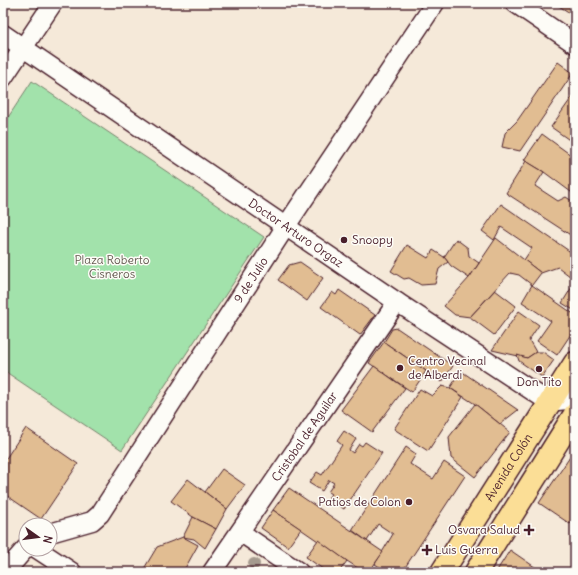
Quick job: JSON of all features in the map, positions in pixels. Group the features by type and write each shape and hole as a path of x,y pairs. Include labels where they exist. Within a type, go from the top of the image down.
{"main road":[{"name":"Avenida Colón","path":"442,572 575,363"},
{"path":"476,572 575,414"}],"street":[{"path":"3,78 53,3"},
{"name":"9 de Julio","path":"58,531 92,521 100,514 286,226 434,3"},
{"path":"515,3 575,44"},
{"name":"Doctor Arturo Orgaz","path":"3,34 397,302 549,402"},
{"name":"Cristobal de Aguilar","path":"212,572 397,302"},
{"path":"549,402 575,399"},
{"path":"240,532 299,572"},
{"path":"5,572 18,557"},
{"path":"49,557 72,572"}],"green space":[{"name":"Plaza Roberto Cisneros","path":"32,81 264,237 122,450 3,370 3,125"}],"building":[{"path":"554,3 575,3 575,16"},
{"path":"558,62 573,73 520,151 502,147 505,133 517,121"},
{"path":"575,93 575,144 551,127"},
{"path":"542,134 575,158 575,195 544,172 524,160"},
{"path":"526,161 544,172 535,186 558,201 566,197 575,203 575,238 506,193"},
{"path":"501,204 575,255 575,280 558,267 541,273 524,260 532,248 501,227 494,240 482,231"},
{"path":"496,238 541,273 532,285 519,275 510,273 470,317 455,315 444,306 469,278"},
{"path":"456,239 468,248 469,256 479,263 469,278 451,266 444,257"},
{"path":"407,245 428,258 433,250 444,257 448,262 439,269 435,284 421,285 409,278 404,279 391,271"},
{"path":"300,262 323,278 307,301 278,280 289,265"},
{"path":"575,282 575,311 562,303"},
{"path":"532,285 575,315 575,328 557,355 537,341 551,321 522,302"},
{"path":"339,290 375,315 360,335 321,307 332,292 336,295"},
{"path":"495,290 516,306 494,335 470,317"},
{"path":"519,311 539,325 529,340 536,352 527,358 492,350"},
{"path":"397,328 453,366 442,382 384,342 392,329"},
{"name":"Centro Vecinal de Alberdi","path":"384,342 426,371 412,392 369,363"},
{"name":"Don Tito","path":"536,352 543,352 554,360 542,377 519,361 517,355 527,358"},
{"path":"374,366 405,388 372,432 341,410"},
{"path":"461,371 518,410 500,424 475,404 450,388"},
{"path":"442,386 450,388 463,397 428,451 394,429 420,389 432,396"},
{"path":"475,404 510,432 475,477 451,458 449,437"},
{"path":"26,428 78,464 42,517 38,517 3,493 3,463"},
{"path":"344,431 356,439 349,450 353,453 359,444 362,446 365,442 382,453 344,509 328,498 331,494 328,492 334,483 329,480 322,491 309,483 317,472 322,475 342,445 337,441"},
{"name":"Patios de Colon","path":"406,447 416,454 410,464 433,479 444,462 465,476 402,572 387,572 375,564 393,534 378,524 367,541 352,530"},
{"path":"570,457 575,460 575,517 570,524 539,503"},
{"path":"222,469 245,485 227,509 205,492"},
{"path":"188,479 227,509 216,529 193,517 171,501"},
{"path":"289,488 383,552 369,572 364,572 273,510"},
{"path":"273,510 301,529 288,547 261,528"},
{"path":"193,517 216,529 205,548 194,539 183,537"},
{"path":"183,537 198,545 183,572 142,572 157,547"},
{"path":"318,540 347,561 339,572 327,572 306,557"},
{"path":"510,550 542,572 496,572"}],"place":[{"name":"Snoopy","path":"344,240"},
{"name":"Centro Vecinal de Alberdi","path":"400,368"},
{"name":"Don Tito","path":"539,369"},
{"name":"Patios de Colon","path":"409,502"},
{"name":"Osvara Salud","path":"529,530"},
{"name":"Luis Guerra","path":"427,550"}]}
